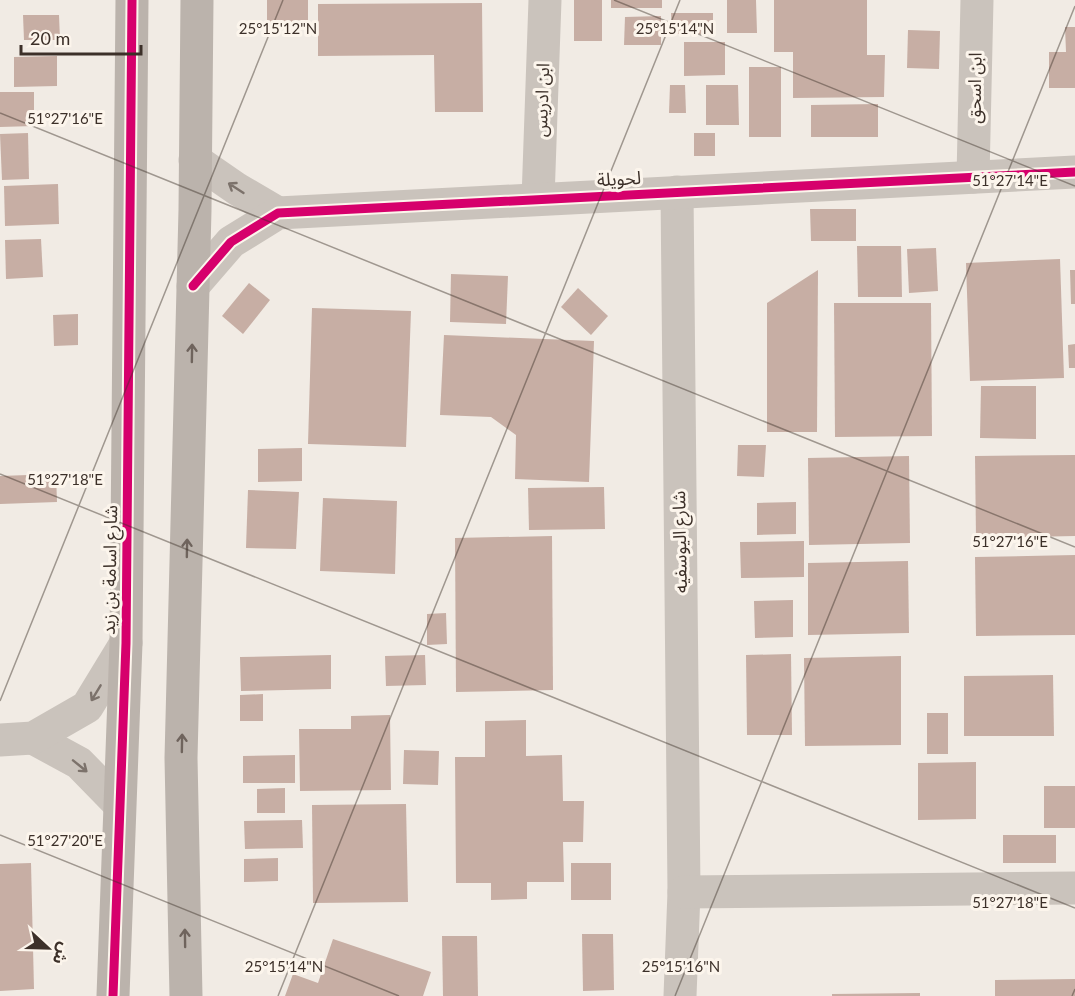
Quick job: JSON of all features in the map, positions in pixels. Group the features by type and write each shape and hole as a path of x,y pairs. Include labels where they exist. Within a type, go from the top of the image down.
{"street":[{"name":"شارع اسامة بن زيد","path":"113,996 126,643 132,0"},
{"path":"186,996 181,758 193,286 197,0"},
{"name":"ابن ادريس","path":"538,200 545,0"},
{"name":"ابن اسحق","path":"974,177 977,0"},
{"path":"195,160 237,189 278,213"},
{"name":"لحويلة","path":"193,286 231,242 278,213 1075,172"},
{"name":"شارع اليوسفيه","path":"677,192 684,892 680,996"},
{"path":"0,740 33,738 87,707 126,643"},
{"path":"33,738 79,763 119,804"},
{"path":"684,892 1075,888"}],"building":[{"path":"267,0 308,0 308,25 267,25"},
{"path":"574,0 602,0 602,41 574,41"},
{"path":"611,0 662,0 662,8 611,8"},
{"path":"727,0 756,0 757,33 727,33"},
{"path":"774,0 867,0 867,55 885,55 884,97 793,98 793,52 774,52"},
{"path":"482,3 483,112 435,112 434,55 318,56 318,4"},
{"path":"671,13 713,13 713,34 672,34"},
{"path":"23,15 59,15 60,40 24,40"},
{"path":"661,16 661,45 624,45 625,17"},
{"path":"1065,27 1075,27 1075,88 1049,88 1049,52 1066,52"},
{"path":"908,30 940,31 939,69 907,68"},
{"path":"684,42 725,42 725,75 684,76"},
{"path":"57,56 57,86 14,87 14,57"},
{"path":"749,67 781,67 781,137 749,137"},
{"path":"670,85 685,85 686,113 669,113"},
{"path":"706,85 738,85 739,125 706,125"},
{"path":"0,92 34,92 34,126 0,127"},
{"path":"878,104 878,137 811,137 811,105"},
{"path":"28,133 29,179 2,180 0,134"},
{"path":"694,133 715,133 715,156 694,156"},
{"path":"58,184 59,224 5,226 4,186"},
{"path":"810,209 856,209 856,241 811,241"},
{"path":"41,239 43,277 6,279 5,240"},
{"path":"857,246 901,246 902,297 858,297"},
{"path":"936,248 938,291 909,293 907,249"},
{"path":"1060,259 1064,378 970,381 966,263"},
{"path":"818,270 817,432 767,432 767,303"},
{"path":"1070,270 1075,270 1075,304 1071,304"},
{"path":"451,274 508,276 506,324 450,322"},
{"path":"249,283 270,300 243,334 222,316"},
{"path":"578,288 608,316 591,335 561,307"},
{"path":"834,303 931,303 932,436 835,437"},
{"path":"312,308 411,311 406,447 308,444"},
{"path":"78,314 78,345 54,346 53,315"},
{"path":"444,335 594,341 589,482 515,479 516,435 491,417 440,415"},
{"path":"1075,344 1075,368 1069,368 1068,345"},
{"path":"981,386 1036,386 1036,439 980,438"},
{"path":"738,445 766,445 764,477 737,476"},
{"path":"302,448 302,481 258,482 258,449"},
{"path":"1075,455 1075,536 976,538 975,456"},
{"path":"909,456 910,543 809,545 808,458"},
{"path":"56,474 57,502 0,504 0,476"},
{"path":"604,487 605,529 529,530 528,488"},
{"path":"248,490 299,492 296,549 246,548"},
{"path":"323,498 397,501 395,574 320,571"},
{"path":"796,502 796,534 757,535 757,503"},
{"path":"552,536 553,690 456,692 455,538"},
{"path":"804,541 804,577 741,578 740,542"},
{"path":"1075,555 1075,635 976,636 975,557"},
{"path":"908,561 909,633 808,635 808,563"},
{"path":"793,600 793,637 755,638 754,601"},
{"path":"446,613 447,644 427,645 427,614"},
{"path":"791,654 792,735 747,735 746,655"},
{"path":"331,655 331,689 241,691 240,657"},
{"path":"425,655 426,685 386,686 385,656"},
{"path":"901,656 901,745 805,746 804,658"},
{"path":"1053,675 1054,736 964,736 964,676"},
{"path":"263,694 263,721 240,721 240,695"},
{"path":"927,713 948,713 948,754 927,754"},
{"path":"390,715 391,790 300,791 299,729 351,729 351,716"},
{"path":"526,720 526,756 562,755 563,801 584,801 583,842 563,842 564,882 527,882 527,899 491,900 491,883 456,883 455,757 485,757 485,721"},
{"path":"404,750 439,751 438,785 403,784"},
{"path":"295,755 295,783 243,783 243,756"},
{"path":"976,762 976,819 918,820 918,763"},
{"path":"1044,786 1075,786 1075,828 1044,828"},
{"path":"285,788 285,813 257,813 257,789"},
{"path":"406,804 408,902 313,903 312,805"},
{"path":"302,820 303,848 245,849 244,821"},
{"path":"1003,835 1056,835 1056,863 1003,863"},
{"path":"278,858 278,881 244,882 244,859"},
{"path":"31,863 34,989 0,991 0,864"},
{"path":"571,863 611,863 611,900 571,900"},
{"path":"582,934 613,934 614,990 583,991"},
{"path":"442,936 477,936 478,996 443,996"},
{"path":"333,939 431,972 423,996 285,996 293,974 318,983"},
{"path":"1075,979 1075,996 995,996 995,980"},
{"path":"920,993 920,996 832,996 832,994"}],"cycle path":[{"path":"113,996 126,643 132,0"},
{"path":"193,286 231,242 278,213 1075,172"}]}
